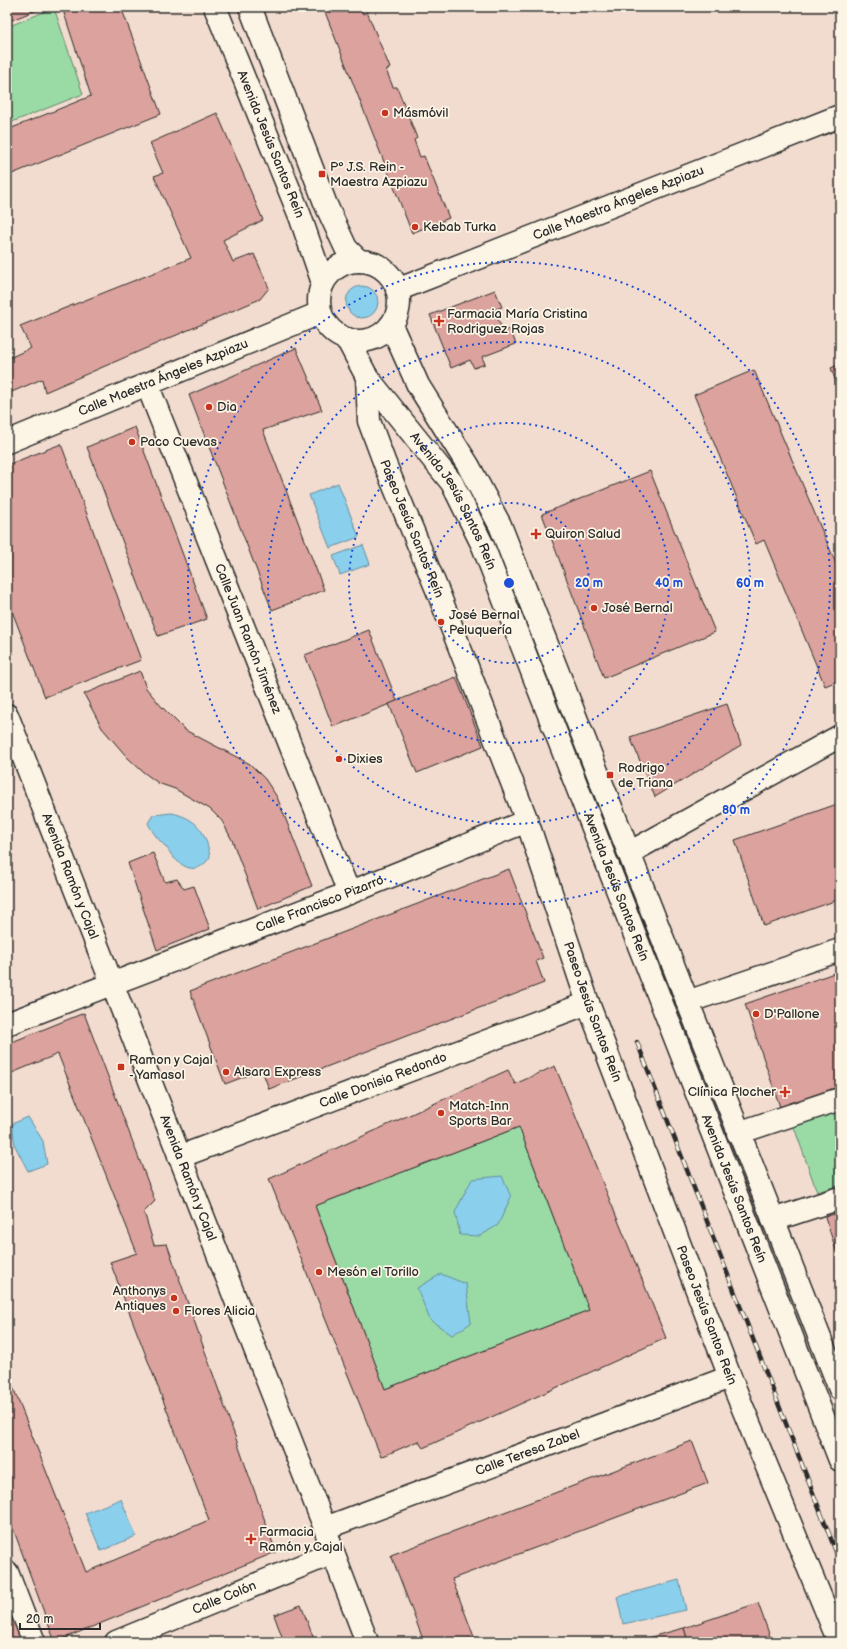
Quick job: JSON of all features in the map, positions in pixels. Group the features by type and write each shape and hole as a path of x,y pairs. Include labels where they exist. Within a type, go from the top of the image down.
{"street":[{"name":"Avenida Jesús Santos Reín","path":"215,7 300,216 323,283"},
{"path":"250,7 326,205 346,248 359,261"},
{"name":"Calle Maestra Ángeles Azpiazu","path":"397,290 840,116"},
{"path":"359,261 371,263 382,268 395,283 399,300 397,313 382,333 371,339 359,341 347,339 328,327 322,320 318,304 323,283 330,274 338,267 348,262 359,261"},
{"name":"Calle Maestra Ángeles Azpiazu","path":"7,442 320,313"},
{"name":"Avenida Jesús Santos Reín","path":"390,324 418,385 468,465 500,525 738,1133 773,1220 834,1359 840,1389"},
{"name":"Avenida Jesús Santos Reín","path":"347,339 367,377 452,483 483,546 840,1460"},
{"name":"Paseo Jesús Santos Reín","path":"367,377 369,421 385,464 438,592 527,821 588,1003 730,1377 839,1642"},
{"name":"Calle Juan Ramón Jiménez","path":"147,384 349,893"},
{"name":"Avenida Ramón y Cajal","path":"7,715 325,1528 367,1642"},
{"path":"629,853 840,736"},
{"name":"Calle Francisco Pizarro","path":"7,1024 349,893 527,821"},
{"path":"687,1002 840,950"},
{"name":"Calle Donisia Redondo","path":"179,1157 588,1003"},
{"path":"738,1133 840,1099"},
{"path":"773,1220 840,1198"},
{"name":"Calle Teresa Zabel","path":"325,1528 730,1377"},
{"name":"Calle Colón","path":"116,1642 333,1553"},
{"path":"7,1572 34,1642"}],"green space":[{"path":"54,8 83,94 7,124 7,27"},
{"path":"840,1108 840,1185 817,1192 793,1124"},
{"path":"519,1127 589,1310 385,1389 315,1206"}],"water":[{"path":"359,286 365,286 374,290 378,302 374,314 365,318 359,318 350,314 346,305 346,299 350,290"},
{"path":"338,483 359,537 330,548 309,495"},
{"path":"363,545 370,564 340,575 333,556"},
{"path":"172,813 194,823 203,834 210,857 202,866 197,868 188,868 184,866 173,857 167,848 156,837 150,827 148,823 153,815"},
{"path":"28,1117 43,1141 47,1164 28,1171 15,1146 12,1124"},
{"path":"502,1176 511,1197 498,1225 480,1236 460,1235 455,1212 472,1179"},
{"path":"441,1274 466,1284 471,1323 452,1335 430,1320 417,1288"},
{"path":"121,1499 136,1536 101,1551 85,1513"},
{"path":"679,1580 686,1610 623,1624 617,1597"}],"building":[{"path":"7,7 44,7 7,22"},
{"path":"62,7 121,7 161,114 7,176 7,130 91,96"},
{"path":"323,7 360,7 363,14 367,12 390,68 386,70 393,87 397,87 417,138 414,140 420,157 424,156 449,218 412,233"},
{"path":"217,113 263,220 223,240 233,262 254,254 269,288 260,299 45,392 42,379 7,394 7,359 31,348 20,326 191,258 154,176 163,173 150,143"},
{"path":"495,290 502,307 494,310 503,331 510,329 516,344 482,357 485,364 474,368 470,360 451,368 430,315"},
{"path":"296,348 322,410 263,430 324,590 272,610 189,395"},
{"path":"840,364 840,393 831,368"},
{"path":"754,370 840,573 840,680 825,686 764,540 756,544 694,395"},
{"path":"135,427 207,619 158,636 87,447"},
{"path":"61,444 141,660 45,697 7,598 7,465"},
{"path":"650,471 715,632 604,678 542,514"},
{"path":"369,630 397,701 333,727 305,655"},
{"path":"140,671 146,688 161,706 185,730 250,764 265,779 277,797 312,886 258,909 232,840 222,821 210,809 175,789 158,783 142,771 127,757 102,728 84,694"},
{"path":"456,677 483,746 417,773 389,704"},
{"path":"727,704 741,745 655,797 630,737"},
{"path":"840,803 840,899 764,926 735,840"},
{"path":"153,853 165,882 177,879 184,889 194,886 210,929 157,950 128,863"},
{"path":"509,869 543,958 536,961 544,983 269,1089 262,1070 225,1084 190,991"},
{"path":"840,971 840,1086 780,1107 745,1004"},
{"path":"84,1013 155,1201 144,1212 154,1245 167,1244 276,1552 55,1642 7,1512 7,1372 86,1572 209,1520 110,1262 137,1253 58,1054 7,1075 7,1044"},
{"path":"555,1066 666,1338 423,1448 418,1441 381,1457 269,1179 508,1070 515,1084","holes":["519,1127 589,1310 385,1389 315,1206"]},
{"path":"840,1212 840,1262 825,1217"},
{"path":"692,1441 708,1483 452,1579 476,1642 424,1642 391,1555"},
{"path":"7,1594 26,1642 7,1642"},
{"path":"758,1603 772,1642 688,1642 684,1628"},
{"path":"301,1605 315,1642 284,1642 274,1615"},
{"path":"684,1628 688,1642 632,1642"}],"railway":[{"path":"637,1042 840,1562"}],"place":[{"name":"Másmóvil","path":"385,113"},
{"name":"Pº J.S. Rein - Maestra Azpiazu","path":"322,174"},
{"name":"Kebab Turka","path":"415,227"},
{"name":"Farmacia María Cristina Rodriguez Rojas","path":"439,321"},
{"name":"Dia","path":"209,407"},
{"name":"Paco Cuevas","path":"132,442"},
{"name":"Quiron Salud","path":"536,534"},
{"name":"José Bernal","path":"594,608"},
{"name":"José Bernal Peluquería","path":"441,622"},
{"name":"Dixies","path":"339,759"},
{"name":"Rodrigo de Triana","path":"610,775"},
{"name":"D'Pallone","path":"756,1014"},
{"name":"Ramon y Cajal - Yamasol","path":"121,1067"},
{"name":"Alsara Express","path":"226,1072"},
{"name":"Clínica Plocher","path":"785,1092"},
{"name":"Match-Inn Sports Bar","path":"441,1113"},
{"name":"Mesón el Torillo","path":"319,1272"},
{"name":"Anthonys Antiques","path":"174,1298"},
{"name":"Flores Alicia","path":"176,1311"},
{"name":"Farmacia Ramón y Cajal","path":"251,1539"}]}
